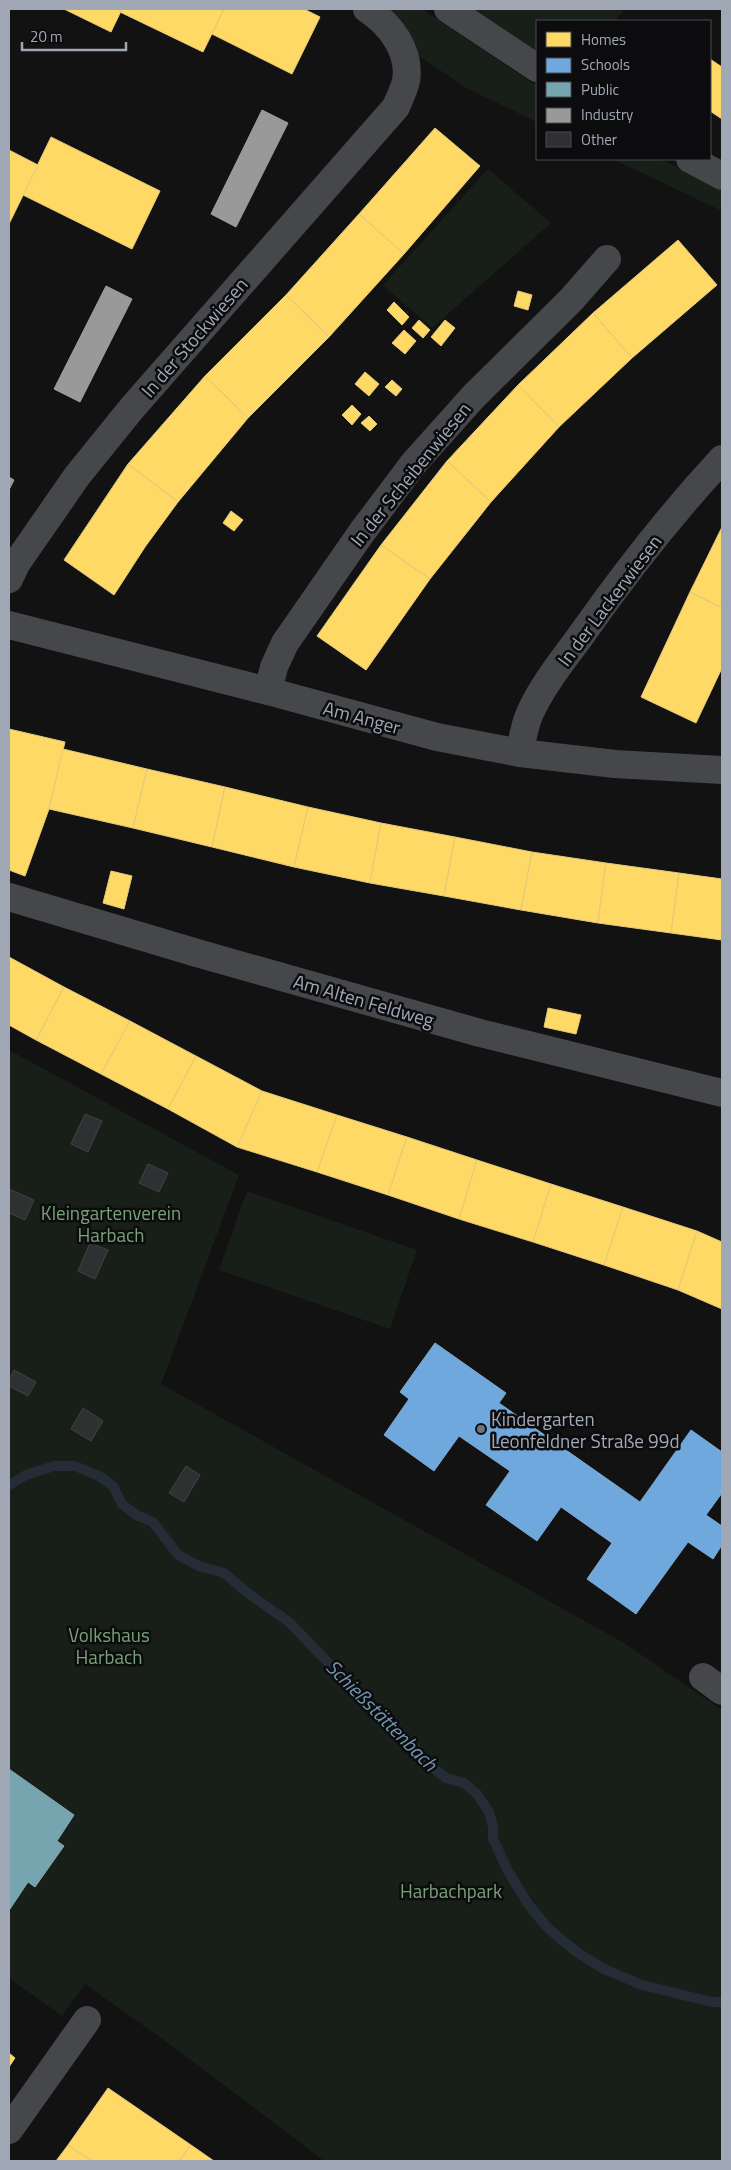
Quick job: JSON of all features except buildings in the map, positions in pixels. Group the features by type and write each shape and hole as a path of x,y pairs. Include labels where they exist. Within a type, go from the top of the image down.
{"street":[{"name":"In der Stockwiesen","path":"9,579 16,564 77,476 132,408 396,107 406,81 406,62 398,38 378,16 367,9"},
{"path":"448,9 536,67"},
{"path":"692,160 722,176"},
{"name":"In der Scheibenwiesen","path":"268,691 274,667 285,643 362,532 414,463 473,397 571,300 607,259"},
{"name":"In der Lackerwiesen","path":"520,753 529,714 546,684 602,605 659,532 722,460"},
{"name":"Am Anger","path":"9,625 268,691 437,737 520,753 615,764 722,770"},
{"name":"Am Alten Feldweg","path":"9,897 197,953 480,1033 722,1093"},
{"path":"9,2130 86,2020"}],"green space":[{"path":"382,9 422,9 536,85 536,122 466,88 422,58 414,56"},
{"path":"468,9 624,9 616,20 536,20 536,53"},
{"path":"615,160 663,160 722,191 722,211"},
{"path":"488,169 551,223 432,328 383,285"},
{"name":"Harbachpark","path":"9,1050 239,1175 161,1384 624,1643 722,1710 722,2161 324,2161 182,2053 85,1984 62,2016 9,1978"},
{"path":"247,1191 417,1250 390,1329 219,1270"}],"waterway":[{"name":"Schießstättenbach","path":"9,1485 26,1475 54,1466 75,1466 99,1476 113,1486 122,1504 136,1515 153,1522 178,1555 199,1566 224,1573 249,1594 289,1622 340,1675 413,1745 427,1763 446,1778 464,1783 477,1794 489,1812 493,1827 493,1839 508,1871 528,1904 546,1926 563,1941 604,1969 642,1985 712,2002 722,2002"}],"place":[{"name":"Kindergarten Leonfeldner Straße 99d","path":"481,1429"}],"park label":[{"name":"Kleingartenverein Harbach","path":"111,1223"},
{"name":"Volkshaus Harbach","path":"109,1645"}]}
